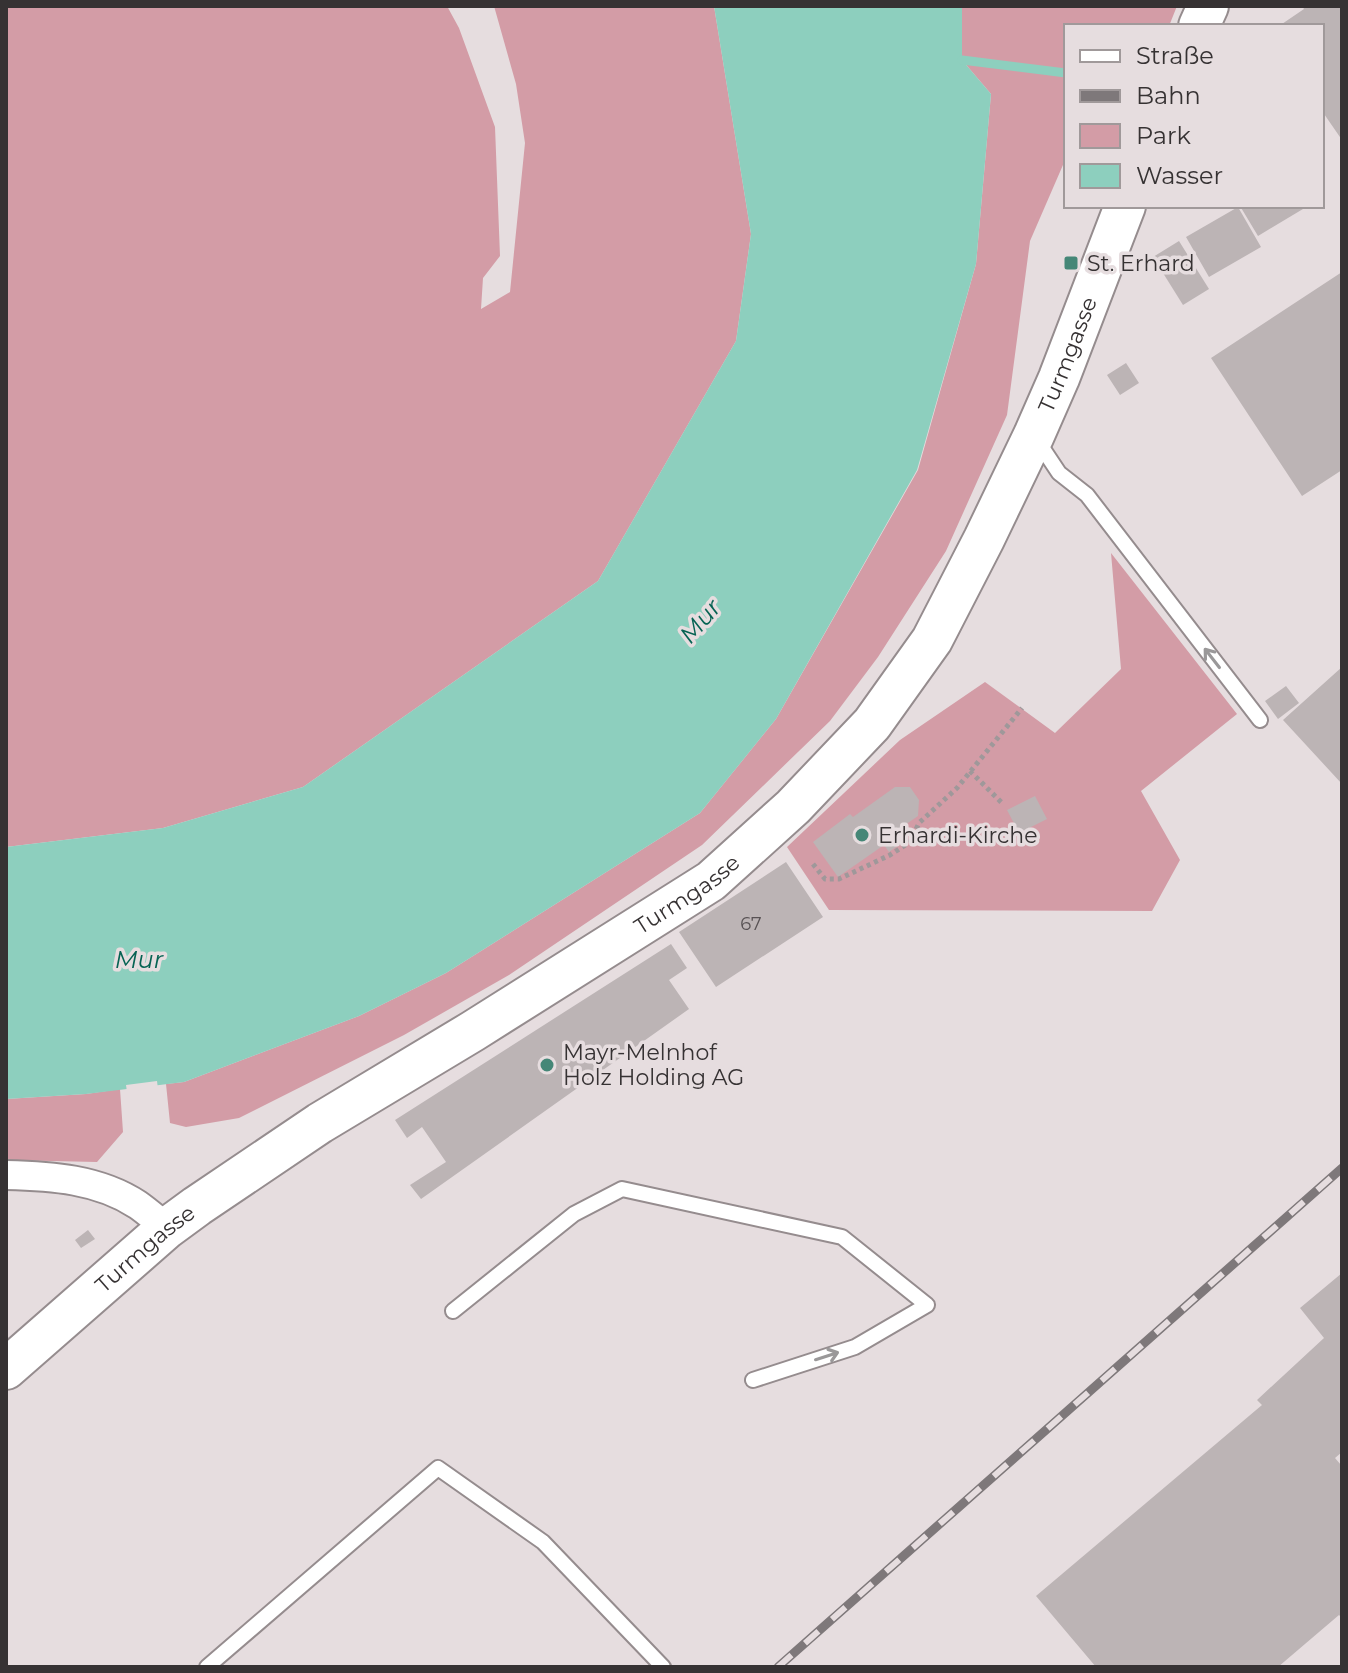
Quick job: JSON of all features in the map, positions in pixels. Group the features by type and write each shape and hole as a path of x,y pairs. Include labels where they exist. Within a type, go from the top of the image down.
{"main road":[{"name":"Turmgasse","path":"6,1369 167,1228 197,1206 320,1123 711,881 793,807 872,724 932,640 1034,435 1124,208"}],"street":[{"path":"6,1175 65,1178 102,1188 135,1203 167,1228"}],"lane":[{"path":"1034,435 1059,473 1087,495 1260,720"},
{"path":"453,1311 574,1214 622,1189 842,1237 927,1305 855,1347 753,1380"},
{"path":"207,1667 438,1468 543,1542 663,1667"}],"path":[{"path":"813,864 825,879 839,879 910,842 919,823 957,788 1022,708"},
{"path":"970,771 1003,804"}],"green space":[{"path":"6,6 447,6 459,28 495,127 500,256 483,278 481,309 510,292 525,143 516,84 494,6 714,6 751,234 736,341 598,581 303,787 163,828 6,847"},
{"path":"962,6 1177,6 1170,24 1064,24 1064,163 1030,241 1007,415 946,551 878,657 830,721 702,845 509,975 404,1035 239,1118 186,1127 170,1123 166,1084 184,1082 359,1016 446,973 700,813 776,719 918,470 976,264 991,94 962,60"},
{"path":"1111,553 1237,714 1141,791 1180,860 1152,911 829,910 787,847 900,740 985,682 1055,733 1121,669"},
{"path":"120,1089 123,1132 97,1162 6,1160 6,1099"}],"water":[{"name":"Mur","path":"714,6 962,6 962,60 991,94 976,264 917,470 776,719 700,813 446,973 359,1016 184,1082 86,1094 6,1099 6,847 163,828 303,787 598,581 736,341 751,234"}],"pier":[{"path":"157,1081 158,1089 127,1092 126,1085"}],"building":[{"path":"1302,6 1342,6 1342,140 1324,114 1324,24 1282,24 1304,9"},
{"path":"1239,208 1261,247 1209,277 1186,237"},
{"path":"1241,208 1305,208 1258,236"},
{"path":"1179,241 1209,289 1183,305 1153,257"},
{"path":"1342,272 1342,470 1302,496 1211,358"},
{"path":"1126,363 1139,383 1120,395 1107,375"},
{"path":"1342,667 1342,784 1283,720"},
{"path":"1286,686 1299,703 1278,719 1265,701"},
{"name":"Erhardi-Kirche","path":"895,787 910,787 919,800 918,816 899,829 906,840 889,852 884,845 838,877 813,842 850,814 853,817"},
{"path":"1035,796 1047,819 1019,833 1007,810"},
{"path":"786,862 823,917 716,987 679,932"},
{"name":"Mayr-Melnhof Holz Holding AG","path":"671,944 687,968 669,980 689,1009 421,1199 410,1185 446,1162 422,1127 407,1138 395,1120"},
{"path":"88,1230 95,1239 81,1248 75,1240"},
{"path":"1342,1273 1342,1452 1335,1458 1342,1464 1342,1618 1339,1615 1278,1667 1096,1667 1036,1596 1262,1405 1257,1400 1324,1338 1300,1308"}],"waterway":[{"path":"962,60 1064,73"}],"railway":[{"path":"778,1667 1342,1168"}],"place":[{"name":"St. Erhard","path":"1071,263"},
{"name":"Erhardi-Kirche","path":"862,835"},
{"name":"Mayr-Melnhof Holz Holding AG","path":"547,1065"}]}
